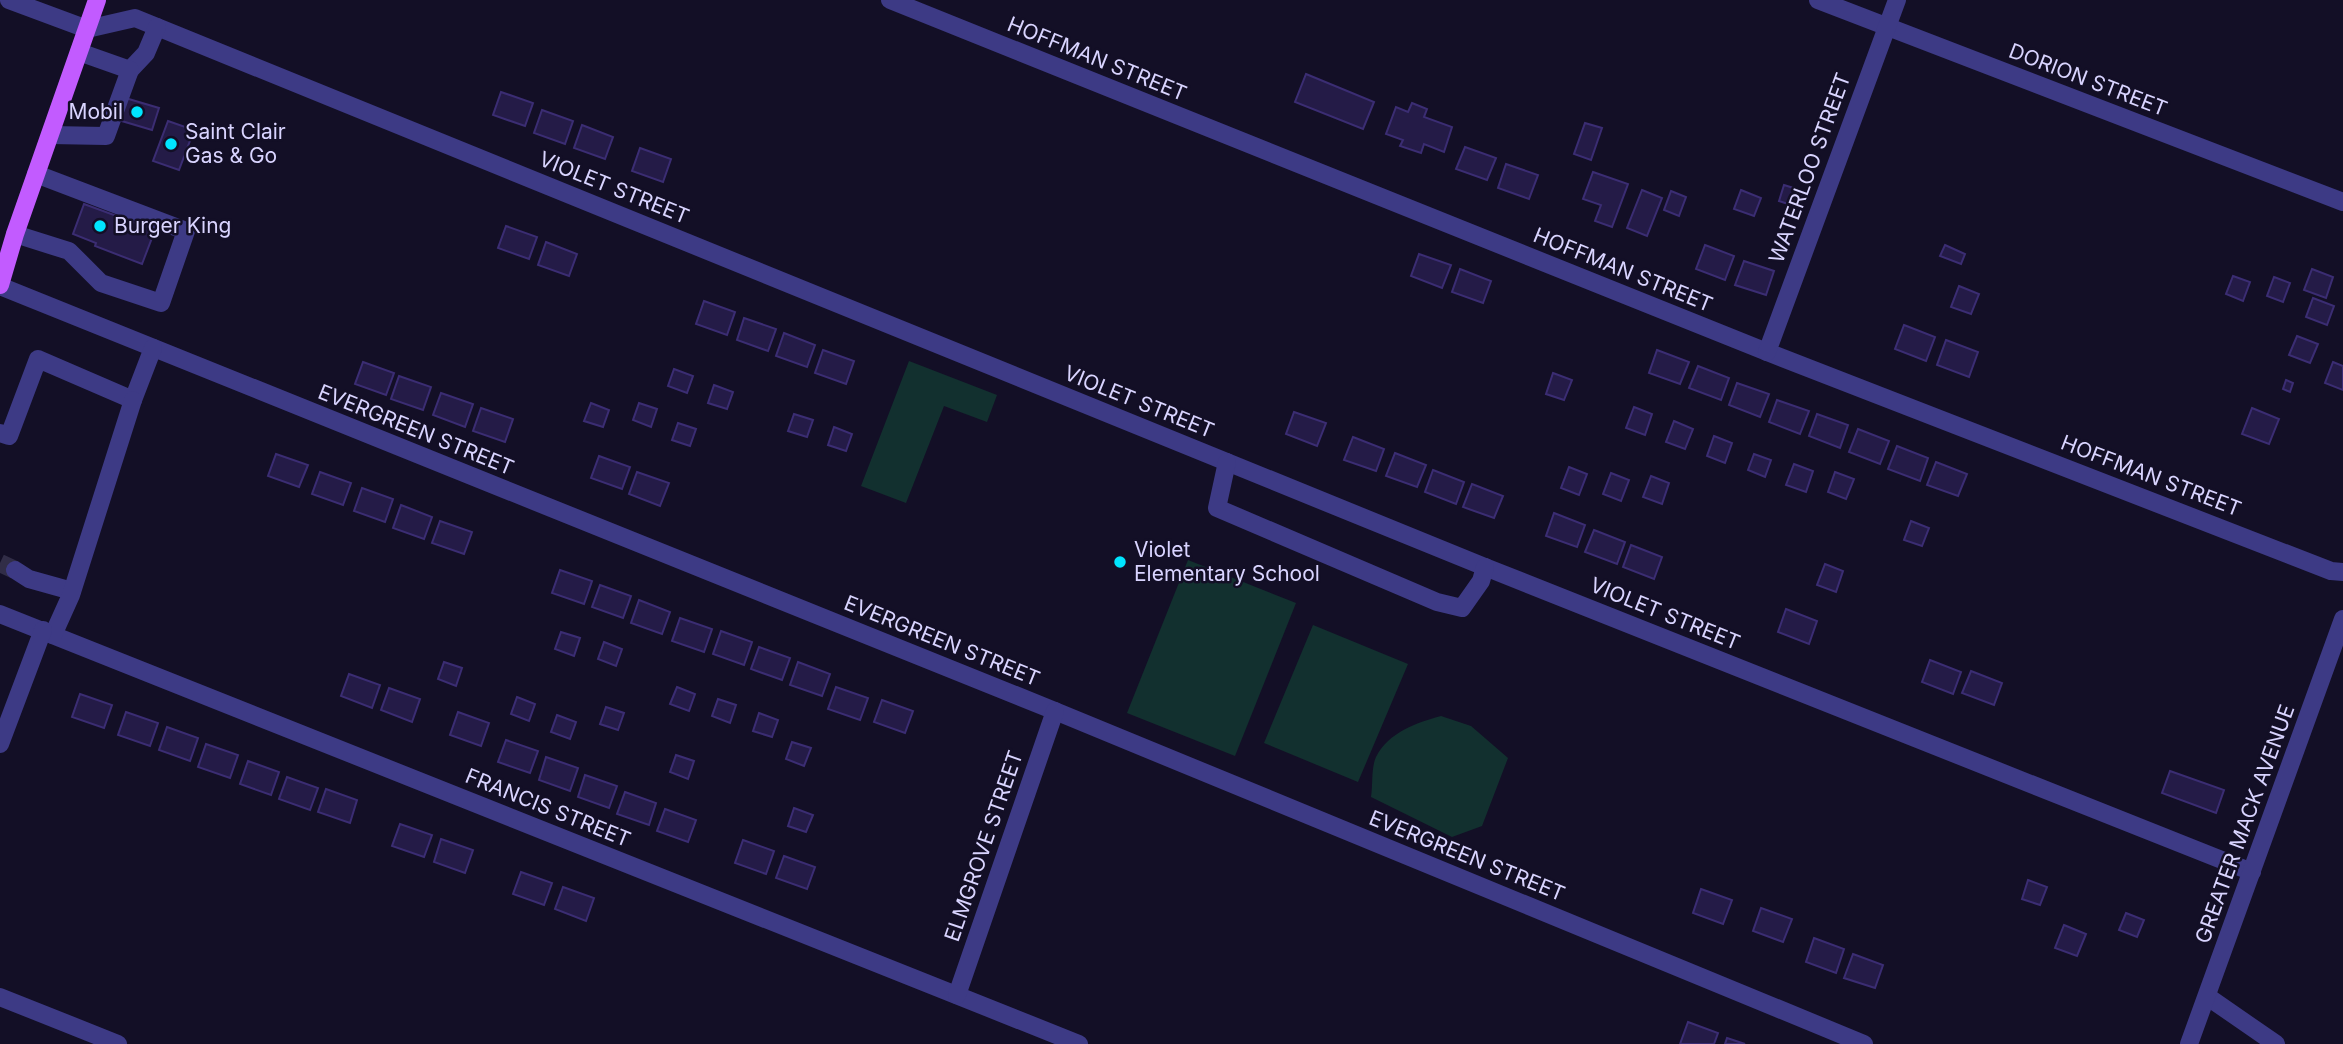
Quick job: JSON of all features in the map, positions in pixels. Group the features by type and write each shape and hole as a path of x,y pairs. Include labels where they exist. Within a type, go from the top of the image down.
{"main road":[{"path":"0,285 15,234 97,0"}],"street":[{"path":"9,0 87,29"},
{"name":"HOFFMAN STREET","path":"890,0 1767,352 2331,571 2343,572"},
{"name":"DORION STREET","path":"1818,0 2343,202"},
{"name":"WATERLOO STREET","path":"1767,352 1896,0"},
{"name":"VIOLET STREET","path":"87,29 135,18 1485,567 2252,872"},
{"path":"50,135 106,136 130,70 146,52 157,27"},
{"path":"79,52 130,70"},
{"path":"15,234 69,251 101,283 161,303 186,231 36,174"},
{"name":"EVERGREEN STREET","path":"0,285 1055,711 1864,1044"},
{"path":"0,744 48,633 72,591 133,400 153,348"},
{"path":"3,437 38,359 133,400"},
{"path":"1227,462 1217,508 1437,602 1462,608 1481,580 1485,567"},
{"path":"15,570 29,579 72,591"},
{"name":"FRANCIS STREET","path":"0,614 1079,1044"},
{"name":"GREATER MACK AVENUE","path":"2189,1044 2343,619"},
{"name":"ELMGROVE STREET","path":"957,995 1055,711"},
{"path":"0,997 118,1044"},
{"path":"2208,997 2276,1044"}],"green space":[{"path":"909,361 997,395 987,422 944,406 906,503 861,486"},
{"path":"1188,560 1296,603 1235,756 1127,713"},
{"path":"1313,625 1408,664 1358,782 1264,743"},
{"path":"1441,716 1471,726 1508,758 1482,826 1452,837 1371,797 1373,766 1388,741 1404,730"}],"building":[{"path":"1306,74 1374,102 1363,129 1295,102"},
{"path":"501,92 533,103 525,126 493,115"},
{"path":"122,97 159,108 152,130 115,119"},
{"path":"1412,103 1427,109 1424,117 1452,127 1444,152 1424,144 1421,153 1400,146 1403,140 1386,134 1396,107 1408,112"},
{"path":"542,110 573,121 565,144 534,133"},
{"path":"168,121 194,130 179,170 153,161"},
{"path":"1585,123 1602,128 1591,160 1574,154"},
{"path":"582,125 613,137 605,159 574,148"},
{"path":"1465,147 1496,158 1487,180 1456,169"},
{"path":"640,148 671,159 663,182 632,171"},
{"path":"1506,164 1538,175 1529,199 1498,188"},
{"path":"1593,172 1628,184 1612,227 1595,221 1601,205 1583,199"},
{"path":"1784,185 1803,191 1797,207 1779,201"},
{"path":"1642,190 1662,198 1647,236 1627,228"},
{"path":"1741,190 1761,198 1754,216 1734,209"},
{"path":"1671,191 1686,197 1679,216 1664,210"},
{"path":"84,204 155,230 142,264 95,246 96,243 73,234"},
{"path":"506,226 537,237 529,259 498,248"},
{"path":"546,242 577,254 569,276 538,265"},
{"path":"1705,245 1734,256 1725,280 1696,269"},
{"path":"1945,245 1965,254 1961,264 1940,256"},
{"path":"1419,254 1451,265 1442,288 1411,276"},
{"path":"1744,261 1774,271 1766,295 1735,285"},
{"path":"1460,269 1491,281 1483,303 1452,292"},
{"path":"2312,269 2333,277 2326,298 2304,290"},
{"path":"2233,276 2250,282 2243,301 2226,294"},
{"path":"2274,277 2290,283 2283,302 2267,296"},
{"path":"1959,286 1979,294 1971,314 1951,307"},
{"path":"2313,298 2334,306 2327,325 2306,317"},
{"path":"704,301 735,312 727,335 696,324"},
{"path":"744,318 776,329 768,351 737,340"},
{"path":"1904,325 1935,337 1926,361 1895,349"},
{"path":"784,333 815,345 807,367 776,356"},
{"path":"2297,336 2318,344 2310,363 2289,355"},
{"path":"1946,340 1978,352 1969,377 1937,365"},
{"path":"823,350 854,361 846,384 815,373"},
{"path":"1657,350 1689,362 1680,384 1649,373"},
{"path":"363,362 394,373 386,395 355,384"},
{"path":"2333,362 2343,366 2343,390 2325,383"},
{"path":"1698,366 1729,378 1721,400 1689,388"},
{"path":"674,369 693,376 687,393 668,386"},
{"path":"1553,373 1572,380 1564,400 1546,394"},
{"path":"399,376 431,387 423,410 391,399"},
{"path":"2286,380 2293,383 2290,392 2283,389"},
{"path":"1737,383 1769,394 1760,417 1729,405"},
{"path":"714,385 733,392 727,409 708,403"},
{"path":"441,393 473,404 465,427 433,415"},
{"path":"1777,400 1809,411 1800,434 1769,422"},
{"path":"591,403 609,410 603,427 584,421"},
{"path":"639,403 657,409 651,427 633,420"},
{"path":"1634,407 1652,414 1645,435 1626,428"},
{"path":"481,408 513,419 505,442 473,431"},
{"path":"2252,408 2279,419 2269,444 2242,434"},
{"path":"1294,412 1326,423 1317,446 1286,434"},
{"path":"794,414 813,420 807,437 788,431"},
{"path":"1817,414 1848,425 1840,448 1809,436"},
{"path":"1674,421 1693,429 1685,449 1666,442"},
{"path":"678,423 696,429 690,446 672,440"},
{"path":"834,427 852,434 846,451 828,445"},
{"path":"1858,429 1889,441 1880,464 1849,452"},
{"path":"1714,436 1732,443 1725,463 1707,456"},
{"path":"1353,437 1384,449 1376,471 1344,460"},
{"path":"1897,446 1928,458 1920,481 1888,469"},
{"path":"1395,453 1426,465 1417,487 1386,476"},
{"path":"276,454 308,465 299,487 268,476"},
{"path":"1754,454 1771,460 1765,477 1748,470"},
{"path":"599,456 630,467 622,489 591,478"},
{"path":"1936,462 1967,474 1958,496 1927,485"},
{"path":"1794,464 1813,471 1806,492 1786,485"},
{"path":"1569,467 1587,474 1579,495 1561,488"},
{"path":"1433,470 1464,482 1456,504 1425,492"},
{"path":"320,472 351,483 343,505 312,494"},
{"path":"637,472 669,483 660,506 629,494"},
{"path":"1835,472 1854,479 1846,499 1828,492"},
{"path":"1611,473 1629,480 1621,501 1603,494"},
{"path":"1651,476 1669,483 1662,504 1643,497"},
{"path":"1472,484 1503,496 1494,518 1463,507"},
{"path":"362,488 393,499 385,522 354,511"},
{"path":"401,505 432,517 424,539 393,528"},
{"path":"1554,513 1585,525 1577,547 1546,536"},
{"path":"440,521 472,532 464,554 432,543"},
{"path":"1911,521 1929,528 1922,546 1904,540"},
{"path":"1594,530 1625,542 1617,564 1585,552"},
{"path":"1631,545 1662,557 1654,579 1623,567"},
{"path":"1825,564 1843,571 1836,592 1817,585"},
{"path":"560,570 592,581 584,604 552,593"},
{"path":"600,585 631,596 623,618 592,607"},
{"path":"639,600 670,612 662,634 631,623"},
{"path":"1786,609 1817,621 1809,644 1778,632"},
{"path":"680,618 712,629 704,652 672,641"},
{"path":"721,631 752,642 744,665 713,654"},
{"path":"561,632 580,638 574,656 555,649"},
{"path":"604,642 622,649 616,666 598,659"},
{"path":"759,647 790,658 782,680 751,669"},
{"path":"1930,660 1961,672 1953,694 1922,682"},
{"path":"444,662 462,668 456,686 438,679"},
{"path":"798,662 830,674 822,696 790,685"},
{"path":"1971,671 2002,683 1994,705 1962,693"},
{"path":"349,674 380,685 372,708 341,696"},
{"path":"677,687 695,694 689,711 670,704"},
{"path":"836,687 868,698 860,720 828,709"},
{"path":"389,688 420,699 412,722 381,710"},
{"path":"80,694 112,705 104,728 72,717"},
{"path":"517,697 535,704 529,721 511,714"},
{"path":"718,699 736,705 730,723 712,716"},
{"path":"882,700 913,711 905,733 874,722"},
{"path":"606,707 624,713 618,730 600,724"},
{"path":"126,712 158,723 150,746 118,735"},
{"path":"458,712 489,723 481,746 450,735"},
{"path":"759,713 778,720 772,737 753,731"},
{"path":"557,715 576,722 570,739 551,732"},
{"path":"167,727 198,738 190,761 159,750"},
{"path":"506,740 538,751 530,773 498,762"},
{"path":"792,742 811,748 804,766 786,759"},
{"path":"206,744 238,755 230,778 198,767"},
{"path":"676,755 694,761 688,779 670,772"},
{"path":"546,757 578,768 570,791 539,780"},
{"path":"248,761 279,772 271,795 240,784"},
{"path":"2170,771 2224,790 2216,813 2162,793"},
{"path":"585,775 617,786 609,808 578,797"},
{"path":"287,777 318,788 310,810 279,799"},
{"path":"326,789 357,800 350,823 318,812"},
{"path":"625,792 656,803 649,825 617,814"},
{"path":"794,808 813,815 806,832 788,826"},
{"path":"665,809 696,820 688,842 657,831"},
{"path":"400,824 432,835 424,857 392,846"},
{"path":"441,839 473,850 465,873 434,862"},
{"path":"743,840 774,851 766,874 735,863"},
{"path":"784,856 815,867 807,889 776,878"},
{"path":"521,872 552,883 544,905 513,894"},
{"path":"2028,880 2047,887 2040,905 2022,899"},
{"path":"563,887 594,898 586,921 555,909"},
{"path":"1701,889 1732,900 1723,924 1693,913"},
{"path":"1761,908 1792,919 1783,942 1753,931"},
{"path":"2126,913 2144,920 2137,937 2119,930"},
{"path":"2064,925 2086,934 2077,956 2055,948"},
{"path":"1814,938 1844,949 1836,973 1806,962"},
{"path":"1853,954 1883,965 1875,988 1844,978"},
{"path":"1688,1022 1718,1033 1714,1044 1680,1044"},
{"path":"1727,1038 1745,1044 1725,1044"}],"tunnel":[{"path":"0,563 15,570"}],"place":[{"name":"Mobil","path":"137,112"},
{"name":"Saint Clair Gas & Go","path":"171,144"},
{"name":"Burger King","path":"100,226"},
{"name":"Violet Elementary School","path":"1120,562"}]}
